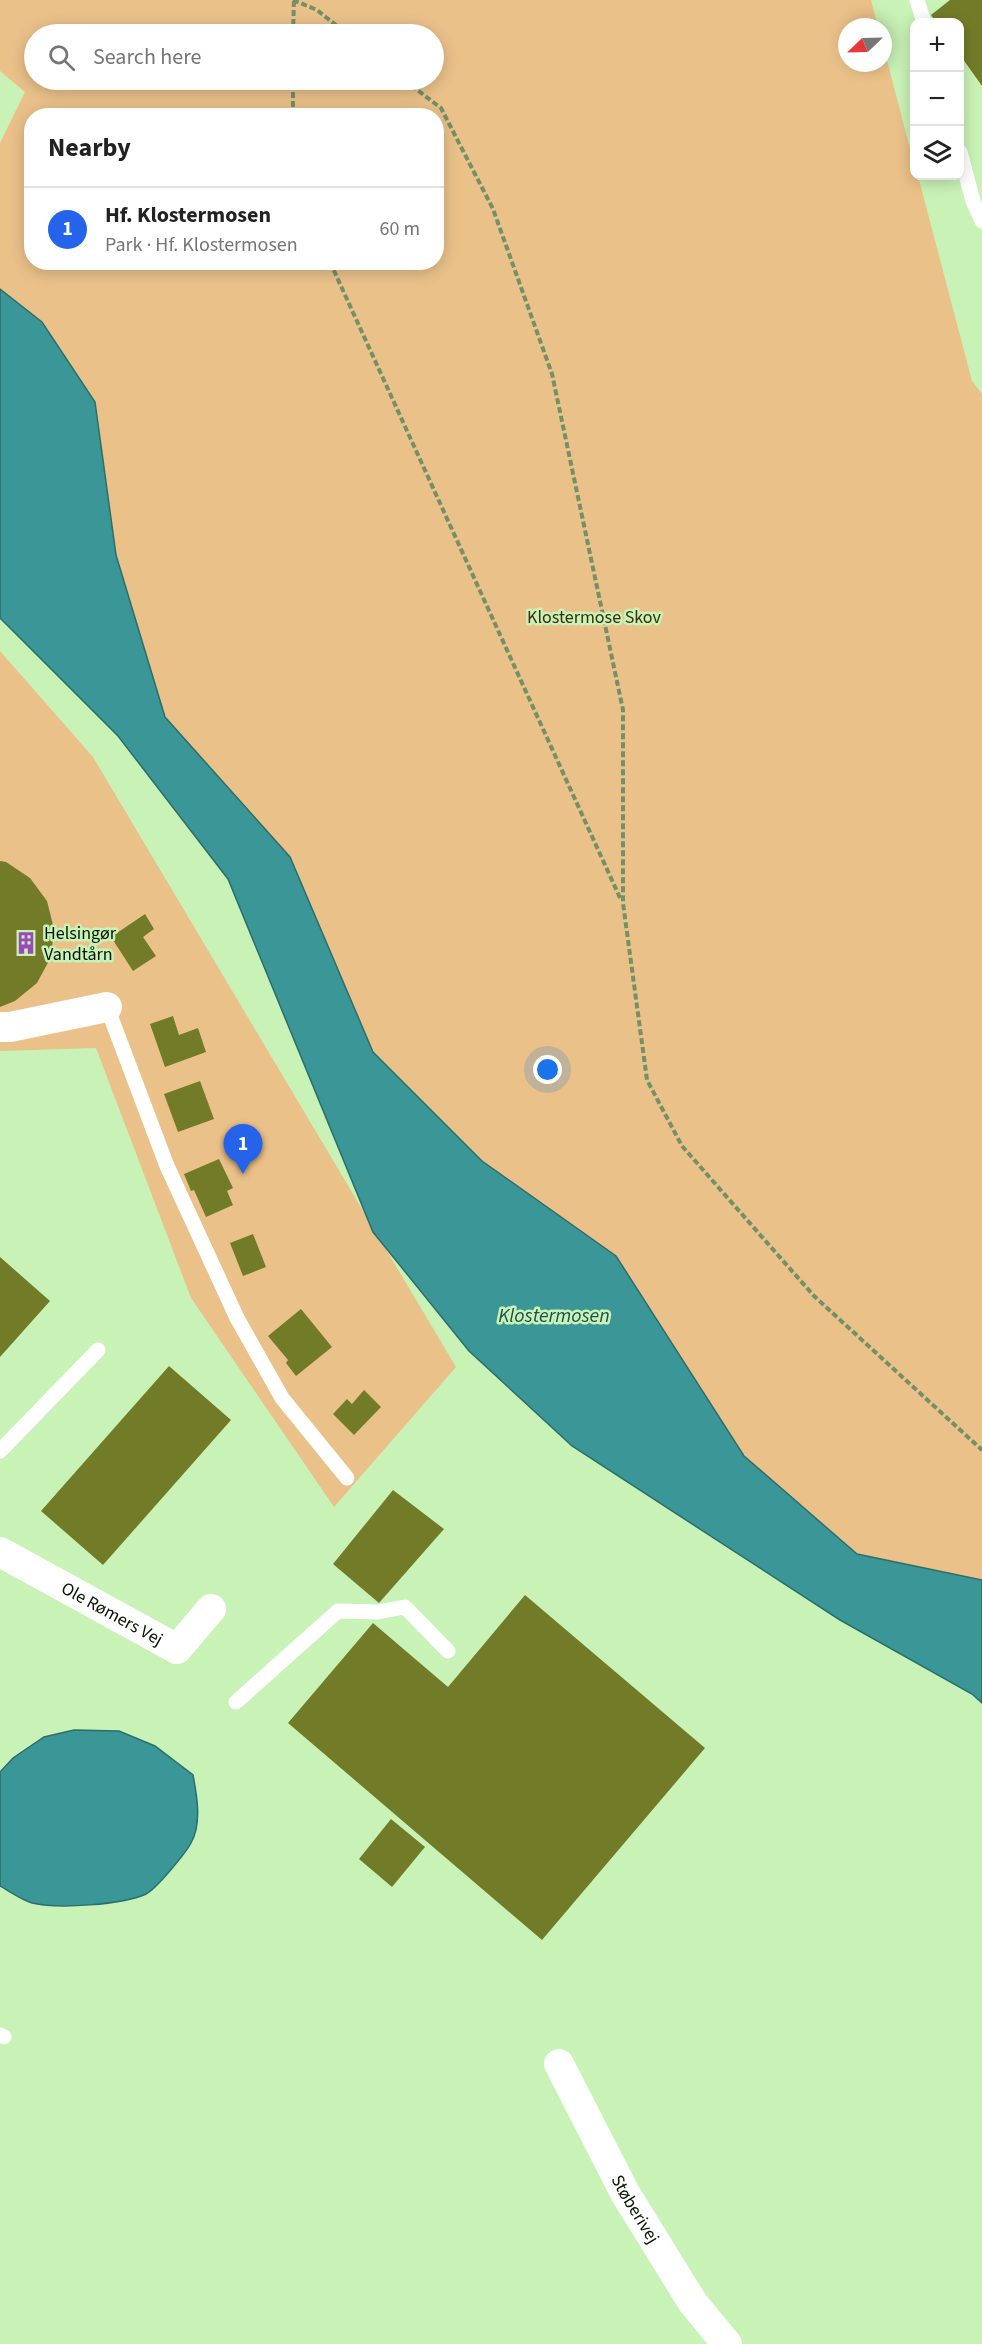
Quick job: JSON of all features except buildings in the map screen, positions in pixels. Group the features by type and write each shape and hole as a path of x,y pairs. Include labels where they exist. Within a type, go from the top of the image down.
{"street":[{"path":"0,1027 10,1027 107,1007"},
{"name":"Ole Rømers Vej","path":"0,1552 177,1649 211,1609"},
{"name":"Støberivej","path":"559,2064 625,2193 693,2303 727,2344"}],"lane":[{"path":"917,0 923,18"},
{"path":"964,167 973,201 982,221"},
{"path":"107,1007 167,1166 237,1318 282,1398 347,1478"},
{"path":"0,1451 98,1350"},
{"path":"236,1702 338,1611 378,1612 405,1607 448,1651"}],"path":[{"path":"293,24 293,0 317,10 334,24"},
{"path":"293,90 293,108"},
{"path":"417,90 441,108"},
{"path":"444,114 493,209 552,374 623,710 623,903 647,1080 682,1146 813,1296 982,1450"},
{"path":"334,270 623,903"}],"green space":[{"name":"Klostermose Skov","path":"0,0 871,0 876,18 838,18 838,72 890,72 910,149 910,180 919,180 972,381 982,394 982,1580 857,1554 744,1456 616,1256 482,1161 373,1052 290,857 165,717 116,555 95,402 43,322 0,289 0,143 25,92 0,71"},
{"path":"0,651 93,757 456,1367 334,1507 191,1298 96,1048 0,1051"}],"water":[{"name":"Klostermosen","path":"0,289 42,322 95,402 116,555 165,717 290,857 373,1052 482,1161 616,1256 744,1456 857,1554 982,1580 982,1703 972,1694 840,1620 572,1446 469,1351 373,1232 228,879 118,736 0,618"},
{"path":"74,1730 119,1731 155,1746 193,1775 198,1818 191,1843 177,1863 146,1894 122,1901 57,1906 32,1903 0,1886 0,1772 13,1758 44,1737"}],"place":[{"name":"Helsingør Vandtårn","path":"26,943"},
{"name":"Hf. Klostermosen","path":"243,1174"}]}
